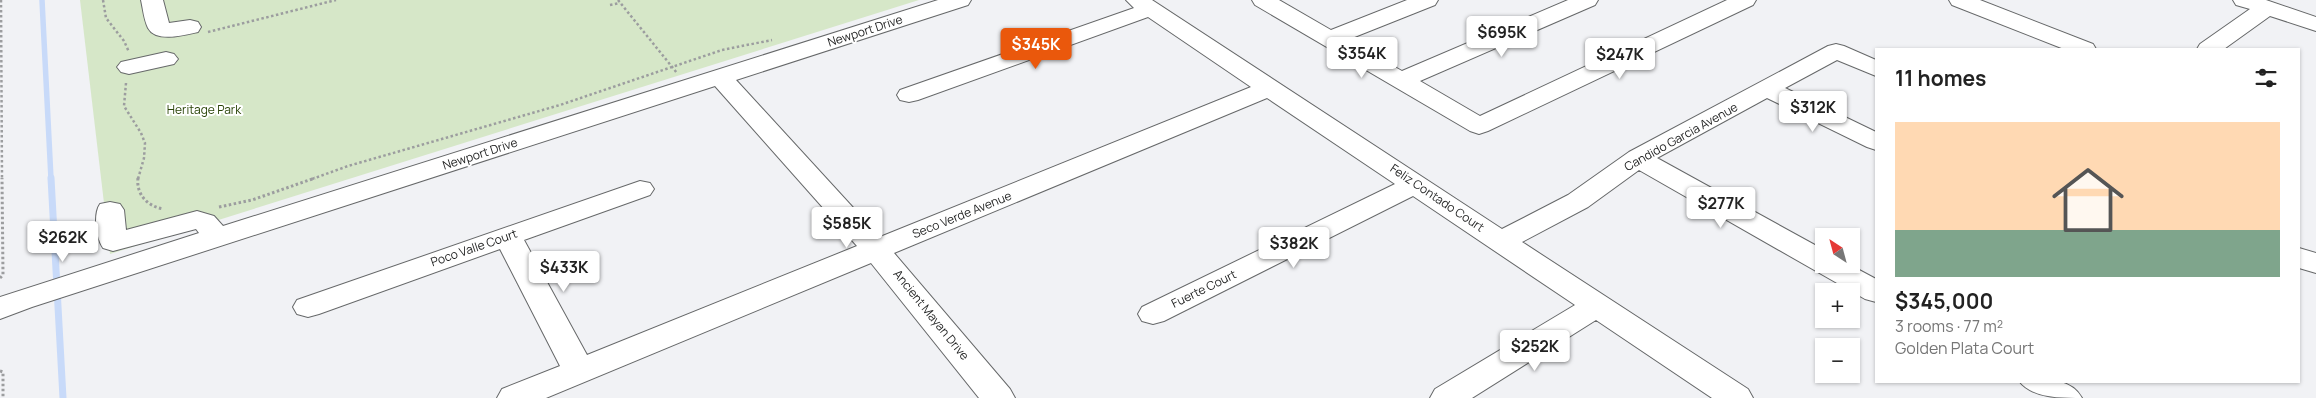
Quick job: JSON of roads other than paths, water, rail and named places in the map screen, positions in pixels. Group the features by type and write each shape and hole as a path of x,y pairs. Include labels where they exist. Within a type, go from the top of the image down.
{"street":[{"path":"152,0 159,27 166,30 197,30"},
{"name":"Newport Drive","path":"11,305 118,269 721,78 960,0"},
{"path":"1263,0 1479,126 1744,0"},
{"path":"1331,38 1394,5 1428,0"},
{"path":"1402,80 1587,0"},
{"path":"1960,0 2082,48"},
{"path":"2244,0 2316,24"},
{"path":"909,95 1144,5"},
{"name":"Feliz Contado Court","path":"1144,5 1417,184 1736,398"},
{"path":"2209,48 2267,8"},
{"name":"Candido Garcia Avenue","path":"1502,241 1578,201 1638,158 1836,51 1875,69"},
{"path":"129,67 166,59"},
{"name":"Ancient Mayan Drive","path":"721,78 876,250 998,398"},
{"name":"Seco Verde Avenue","path":"514,398 1270,88"},
{"path":"1767,89 1875,142"},
{"path":"1638,158 1815,257"},
{"name":"Fuerte Court","path":"1153,314 1417,184"},
{"name":"Poco Valle Court","path":"308,306 640,189"},
{"path":"110,210 113,242 197,220 210,225 215,238"},
{"path":"508,236 579,372"},
{"path":"2300,257 2316,264"},
{"path":"1843,273 1875,291"},
{"path":"1447,398 1598,305"},
{"path":"2038,383 2064,398"}],"waterway":[{"path":"42,0 51,179"},
{"path":"51,178 63,398"}],"park label":[{"name":"Heritage Park","path":"204,110"}]}
